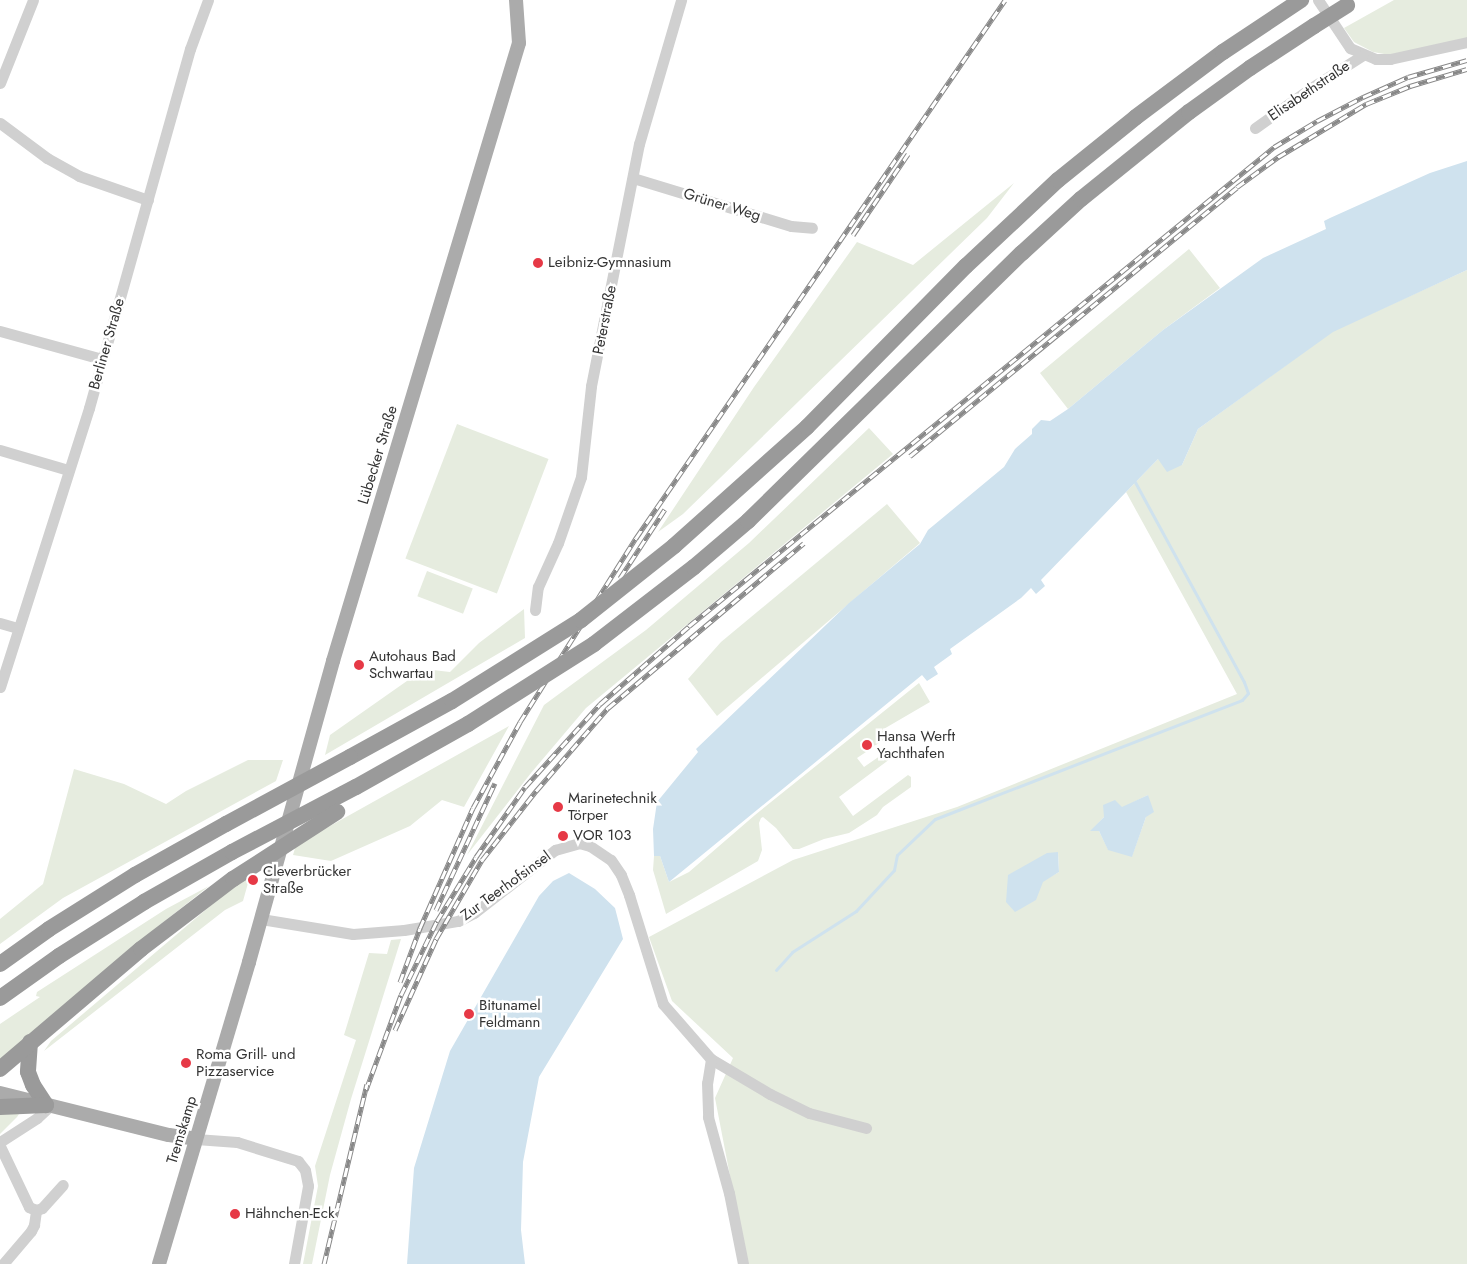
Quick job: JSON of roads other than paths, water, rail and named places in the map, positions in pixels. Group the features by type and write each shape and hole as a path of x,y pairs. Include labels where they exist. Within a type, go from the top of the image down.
{"highway":[{"path":"0,964 48,929 135,875 452,701 581,620 674,546 807,427 966,266 1058,180 1167,94 1301,0"},
{"path":"0,998 59,956 144,902 232,852 356,788 540,680 594,644 694,567 748,521 1014,260 1081,199 1189,112 1250,68 1351,2"},
{"path":"0,1069 142,949 233,880 337,812 356,788"},
{"path":"30,1042 28,1072 33,1085 48,1105"},
{"path":"0,1107 48,1105"}],"main road":[{"name":"Lübecker Straße","path":"261,919 333,661 519,43 516,0"},
{"name":"Tremskamp","path":"159,1264 261,919"},
{"path":"0,1093 169,1135 196,1139"}],"street":[{"path":"0,83 32,0"},
{"name":"Berliner Straße","path":"0,687 89,408 190,49 208,0"},
{"name":"Peterstraße","path":"535,610 538,586 558,544 581,477 592,386 647,110 681,0"},
{"name":"Elisabethstraße","path":"1318,0 1350,48 1364,55 1390,59 1467,42"},
{"name":"Elisabethstraße","path":"1255,128 1308,90 1364,55"},
{"path":"0,124 46,158 79,176 148,200"},
{"name":"Grüner Weg","path":"633,178 791,226 812,228"},
{"path":"0,330 102,359"},
{"path":"0,450 68,470"},
{"path":"0,623 18,628"},
{"name":"Zur Teerhofsinsel","path":"261,919 354,934 404,930 458,921 474,913 555,850 579,843 590,846 611,860 621,875 629,894 662,1004 711,1059 770,1094 809,1112 866,1128"},
{"path":"711,1059 707,1083 708,1117 729,1193 743,1264"},
{"path":"48,1105 37,1118 0,1144 29,1207 36,1210 42,1208 63,1185"},
{"path":"196,1139 237,1142 298,1161 305,1170 308,1186 294,1264"},
{"path":"3,1264 31,1231 34,1225 36,1210"}],"water":[{"path":"1467,161 1467,270 1333,332 1198,429 1182,465 1167,472 1158,459 1041,580 1045,586 1036,594 1031,588 1021,598 950,649 952,654 934,667 938,674 927,681 922,675 669,882 660,856 654,856 653,829 657,802 698,752 696,749 849,603 920,544 928,530 1004,467 1015,449 1032,434 1032,429 1041,420 1050,421 1068,409 1163,330 1263,258 1326,229 1324,221 1330,218 1430,173"},
{"path":"1148,795 1154,812 1146,817 1132,857 1108,850 1099,831 1090,831 1104,817 1103,805 1115,800 1122,807"},
{"path":"1058,852 1059,872 1043,882 1036,900 1015,912 1006,902 1008,875 1047,853"},
{"path":"569,873 595,889 615,908 623,939 539,1077 523,1162 521,1230 525,1264 407,1264 414,1168 450,1051 539,896 553,881"}],"waterway":[{"path":"776,970 792,952 856,911 894,870 897,855 935,819 1242,700 1248,693 1244,682 1135,482"}],"railway":[{"path":"400,982 420,928 473,808 520,722 636,538 1005,0"},
{"path":"366,1090 401,995 437,921 476,857 525,787 600,704 689,626 1274,147 1317,121 1363,97 1408,77 1467,60"},
{"path":"910,456 1237,187 1278,157 1366,104 1410,86 1467,69"},
{"path":"853,235 908,154"},
{"path":"620,578 665,509"},
{"path":"395,1030 436,939 482,860 536,791 608,708 804,543"},
{"path":"436,910 495,783"},
{"path":"324,1264 367,1084"}],"place":[{"name":"Leibniz-Gymnasium","path":"538,263"},
{"name":"Autohaus Bad Schwartau","path":"359,665"},
{"name":"Hansa Werft Yachthafen","path":"867,745"},
{"name":"Marinetechnik Törper","path":"558,807"},
{"name":"VOR 103","path":"563,836"},
{"name":"Cleverbrücker Straße","path":"253,880"},
{"name":"Bitunamel Feldmann","path":"469,1014"},
{"name":"Roma Grill- und Pizzaservice","path":"186,1063"},
{"name":"Hähnchen-Eck","path":"235,1214"}]}
